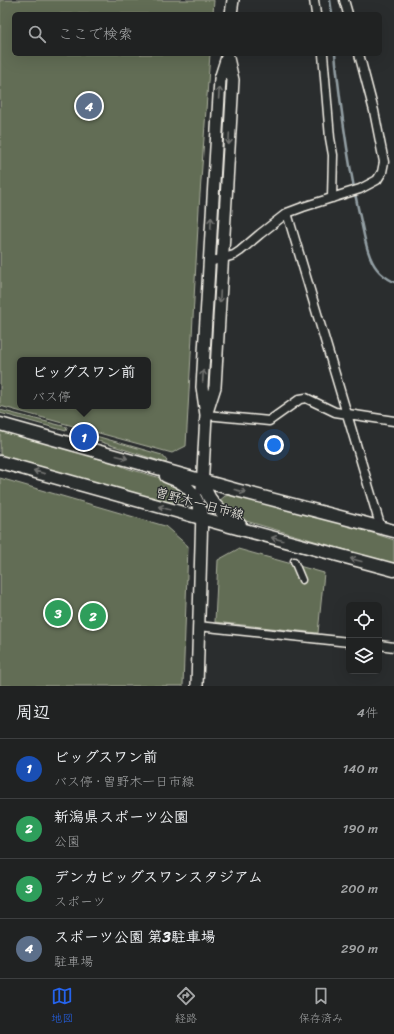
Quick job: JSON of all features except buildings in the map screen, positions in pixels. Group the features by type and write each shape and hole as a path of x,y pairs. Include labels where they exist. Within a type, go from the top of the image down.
{"main road":[{"name":"曽野木一日市線","path":"0,424 394,531"},
{"name":"曽野木一日市線","path":"0,462 394,570"},
{"path":"150,465 168,477 178,481 189,490 195,497 201,509 201,518"},
{"path":"202,480 205,490 217,508 248,531"}],"street":[{"path":"232,12 233,0"},
{"path":"314,0 316,12"},
{"path":"344,0 347,12"},
{"path":"206,415 215,387 233,80 228,56"},
{"path":"197,686 202,480 206,415 202,387 220,79 228,56"},
{"path":"323,56 330,138 333,155 334,197"},
{"path":"210,262 240,251 287,213 360,189 377,180 382,172 384,162 374,111 360,56"},
{"path":"287,213 381,528"},
{"path":"206,415 269,421 300,399 306,398 335,412 394,421"},
{"path":"294,561 302,580"},
{"path":"198,626 346,642"},
{"path":"382,645 394,647"}],"green space":[{"path":"0,0 214,0 213,12 12,12 12,56 210,56 199,208 186,446 172,453 0,406"},
{"path":"0,410 67,427 66,431 0,413"},
{"path":"0,428 92,454 129,469 168,480 181,486 189,498 177,502 166,502 0,457"},
{"path":"89,434 162,455 167,461 166,463 89,438"},
{"path":"0,478 165,526 188,546 183,686 0,686"},
{"path":"230,495 354,527 394,540 394,564 239,519 218,502 225,496"},
{"path":"238,549 324,573 318,633 215,622 218,560"}],"waterway":[{"path":"330,0 332,12"},
{"path":"335,56 349,162 366,243 374,265 380,273 394,282"}],"place":[{"name":"スポーツ公園 第3駐車場","path":"89,106"},
{"name":"ビッグスワン前","path":"84,437"},
{"name":"デンカビッグスワンスタジアム","path":"58,613"},
{"name":"新潟県スポーツ公園","path":"93,616"}]}
